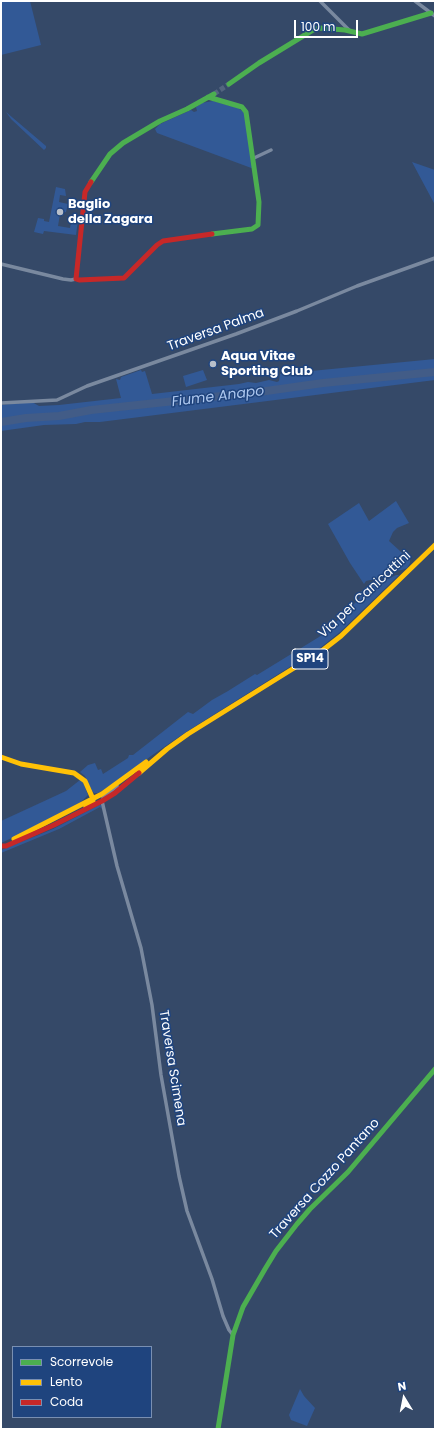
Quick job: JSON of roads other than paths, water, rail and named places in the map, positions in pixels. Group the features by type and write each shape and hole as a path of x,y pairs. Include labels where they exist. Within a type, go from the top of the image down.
{"street":[{"path":"320,1 350,31"},
{"path":"415,1 433,15"},
{"path":"229,84 259,63 317,28 350,31 362,34 433,15"},
{"path":"76,279 85,192 110,154 123,143 160,121 214,94"},
{"path":"1,264 63,280 124,278 157,244 163,241 254,228 259,223 259,202 254,158 245,109 208,97"},
{"path":"254,158 271,150"},
{"name":"Traversa Palma","path":"1,403 57,400 87,386 236,334 297,311 356,286 435,258"},
{"name":"Via per Canicattini","path":"1,846 6,846 54,825 102,801 188,734 323,650 341,636 435,545"},
{"name":"Via per Canicattini","path":"1,846 102,794 150,759 167,749"},
{"path":"1,757 11,762 67,771 74,773 85,781 93,802 54,825"},
{"path":"93,799 102,801 106,794 127,777"},
{"name":"Traversa Scimena","path":"102,801 117,866 142,955 152,1005 161,1076 183,1195 223,1316 229,1330 233,1334"},
{"name":"Traversa Cozzo Pantano","path":"218,1429 233,1334 250,1294 276,1251 310,1209 348,1172 435,1069"}],"waterway":[{"name":"Fiume Anapo","path":"1,422 26,418 59,416 91,410 259,392 323,383 435,372"}],"tunnel":[{"path":"214,94 229,84"}],"place":[{"name":"Baglio della Zagara","path":"60,212"},
{"name":"Aqua Vitae Sporting Club","path":"213,364"}]}
